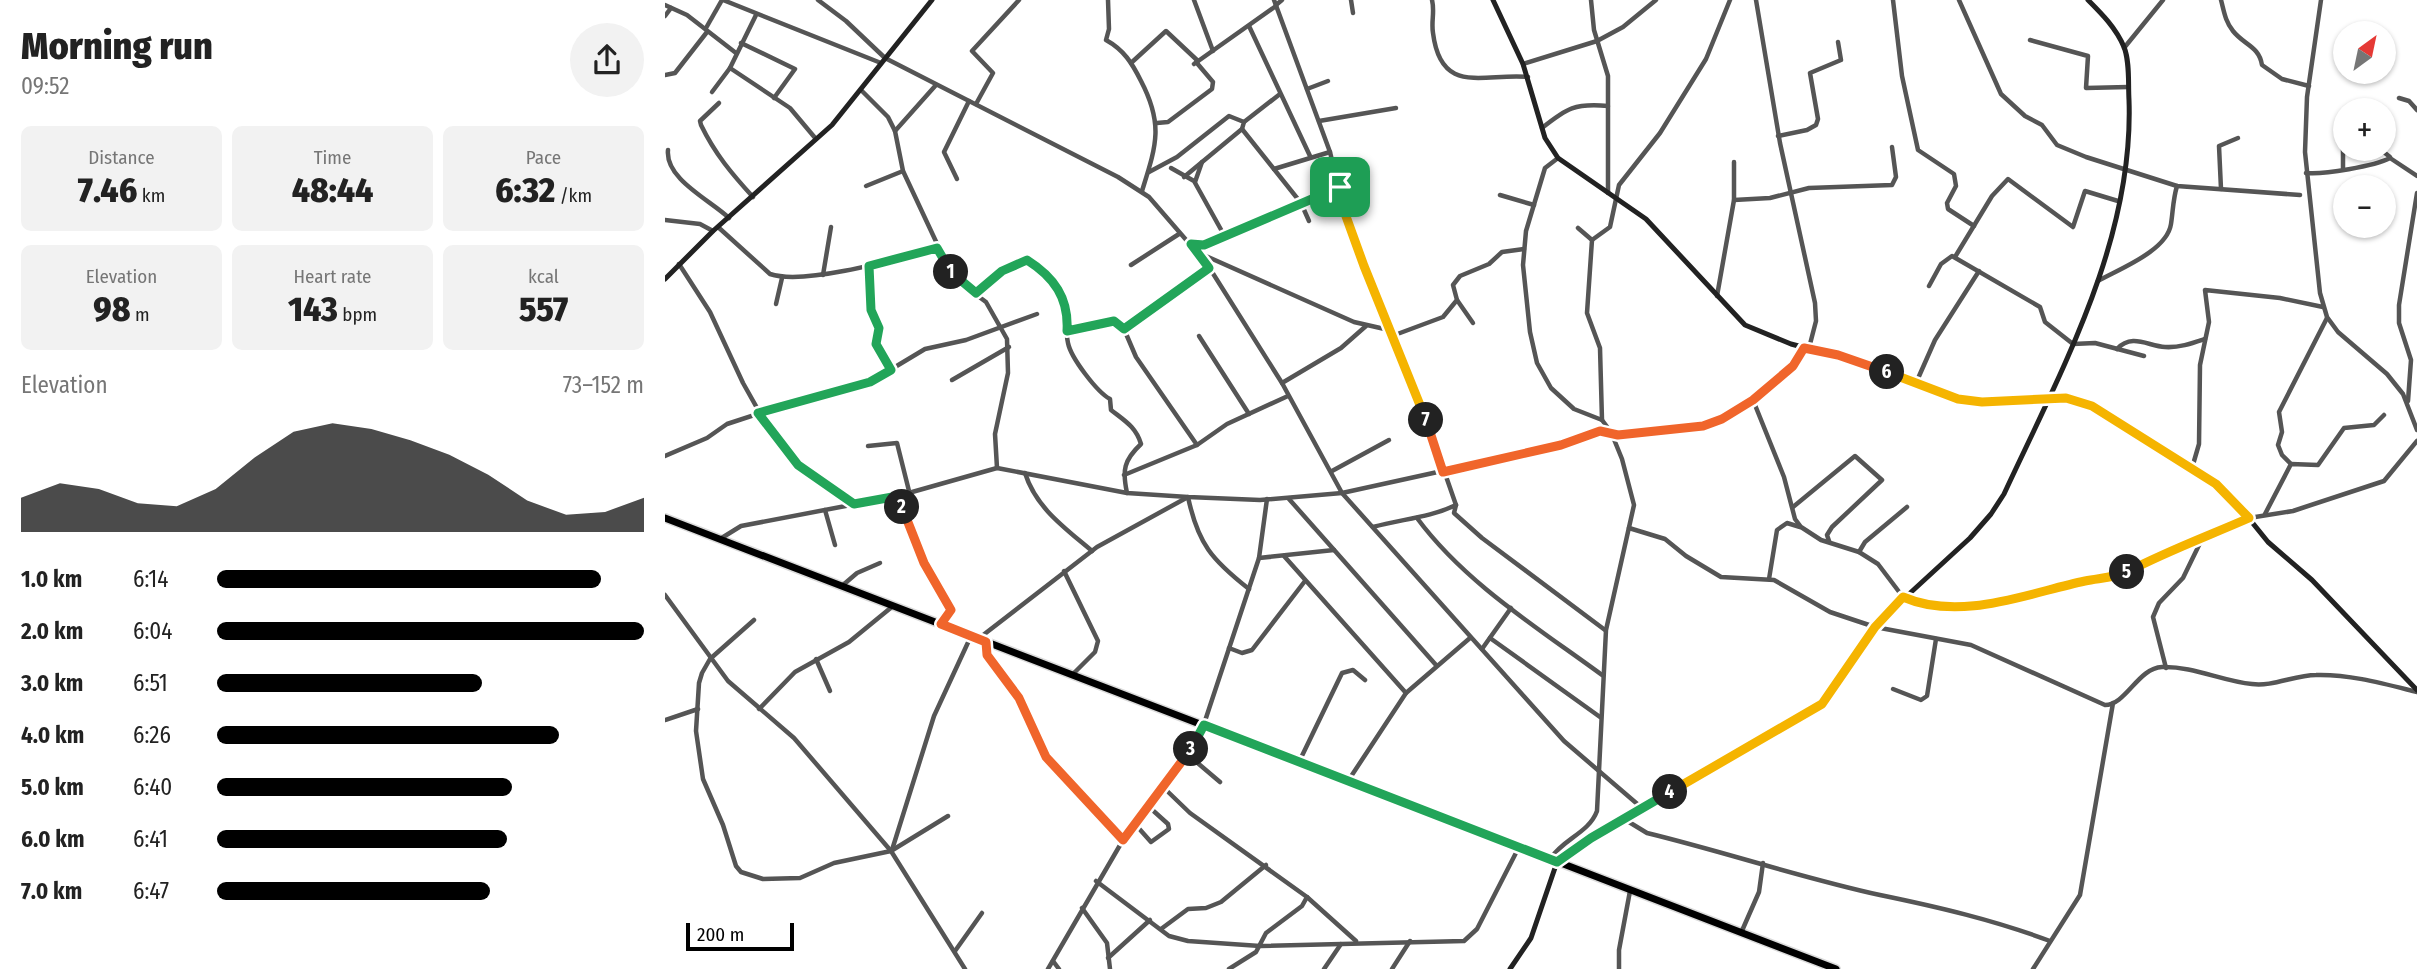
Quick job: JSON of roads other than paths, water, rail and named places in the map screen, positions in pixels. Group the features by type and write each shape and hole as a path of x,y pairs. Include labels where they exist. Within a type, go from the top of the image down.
{"main road":[{"path":"665,518 1836,969"}],"street":[{"path":"665,75 675,73 706,30 722,0 756,15 883,60 976,104 1142,191 1191,244 1209,268 1282,383 1342,493 1563,741 1643,808"},
{"path":"818,0 846,21 883,60"},
{"path":"976,104 992,73 972,51 1019,0"},
{"path":"1108,0 1107,40 1126,54 1150,97 1157,123 1142,191"},
{"path":"1194,0 1213,51"},
{"path":"1196,62 1282,0"},
{"path":"1351,0 1353,13"},
{"path":"1432,0 1437,50 1455,74 1462,79 1496,75 1528,78"},
{"path":"1493,0 1523,64 1542,128 1558,158 1646,219 1745,325 1807,348 1871,365 1958,399 1982,402 2066,398 2092,406 2230,495 2268,542 2312,580 2417,691"},
{"path":"1591,0 1597,41 1608,76 1611,176 1608,193"},
{"path":"1523,64 1597,41 1623,26 1655,0"},
{"path":"1592,240 1610,227 1615,198 1626,175 1660,133 1706,59 1730,0"},
{"path":"720,539 741,526 898,496 997,468 1128,493 1188,498 1288,498 1342,493 1400,478 1443,472 1561,445 1600,431 1618,435 1703,426 1722,419 1753,400 1793,366 1807,348 1816,321 1815,303 1779,136 1756,0"},
{"path":"1893,0 1902,76 1918,149 1954,174 1956,186 1947,203 1948,209 1974,226"},
{"path":"1959,0 2001,94 2025,116 2042,125 2057,145 2086,158 2123,167 2177,186 2300,195"},
{"path":"1554,860 1822,704 1875,627 1991,514 2049,400 2098,281 2111,241 2130,123 2128,87 2124,48 2109,22 2088,0"},
{"path":"2124,48 2163,0"},
{"path":"2221,0 2222,12 2232,30 2259,52 2262,65 2283,79 2309,86"},
{"path":"2321,0 2309,86 2306,173 2323,307 2327,317 2347,342 2387,374 2413,409 2417,430"},
{"path":"665,279 716,229 817,140 861,90 931,1"},
{"path":"1275,4 1330,152 1343,208 1456,505 1454,513 1606,630"},
{"path":"665,16 668,7 706,30 736,53"},
{"path":"712,92 730,68 756,15"},
{"path":"1248,26 1310,156"},
{"path":"1131,63 1166,31 1213,82 1212,89 1168,122 1157,123"},
{"path":"2030,40 2088,55 2090,59 2086,88 2128,87"},
{"path":"1779,136 1816,125 1818,119 1810,73 1841,60 1838,42"},
{"path":"741,43 794,67 796,72 774,98"},
{"path":"730,68 802,119 817,140"},
{"path":"1307,89 1328,81"},
{"path":"895,131 936,85"},
{"path":"861,90 880,106 895,131 903,171 937,248 954,277 986,302 1009,347 1005,392 995,434 997,468"},
{"path":"1184,177 1242,129 1244,122 1280,94"},
{"path":"2399,98 2409,101 2417,110"},
{"path":"957,179 944,152 969,101"},
{"path":"719,103 700,121 701,125 721,163 733,172 754,197"},
{"path":"1542,128 1571,106 1608,106"},
{"path":"1319,121 1396,108"},
{"path":"1148,172 1177,157 1229,116 1244,122"},
{"path":"1242,129 1301,203 1309,221"},
{"path":"2221,189 2219,146 2238,138"},
{"path":"1734,200 1770,198 1809,188 1892,185 1896,177 1892,148"},
{"path":"668,150 667,168 678,183 714,204 729,218"},
{"path":"1274,169 1330,152"},
{"path":"1510,969 1531,938 1555,851 1594,821 1600,774 1606,630 1635,505 1611,432 1602,420 1579,411 1561,398 1547,383 1537,363 1528,319 1524,249 1545,168 1558,158"},
{"path":"1195,182 1202,161"},
{"path":"2343,161 2343,168"},
{"path":"2306,173 2318,175 2343,168 2370,166 2382,161"},
{"path":"2394,161 2417,176"},
{"path":"1717,297 1721,288 1734,200 1734,162"},
{"path":"1171,168 1195,182 1224,235"},
{"path":"866,186 903,171"},
{"path":"1955,257 1992,196 2008,179 2073,227 2085,191 2118,201"},
{"path":"2098,281 2132,264 2158,245 2171,226 2171,211 2177,186"},
{"path":"1191,244 1204,245 1340,187"},
{"path":"2408,402 2411,360 2399,323 2399,305 2417,193"},
{"path":"1500,195 1534,205"},
{"path":"665,220 700,224 716,229 770,274 782,278 823,275 937,248"},
{"path":"823,275 831,228"},
{"path":"1578,228 1592,240"},
{"path":"1132,265 1179,234"},
{"path":"1592,240 1587,313 1600,348 1602,420"},
{"path":"1472,323 1457,300 1453,285 1456,279 1489,264 1507,250 1524,249"},
{"path":"1198,253 1366,326 1389,330"},
{"path":"1929,286 1941,264 1949,256 1955,257 2040,307 2045,322 2073,344 2095,343 2144,356"},
{"path":"976,293 1002,271 1027,260 1042,270 1063,296 1067,311 1067,345 1099,393 1110,399 1111,410 1135,429 1140,440 1141,444 1126,458 1123,475 1128,493"},
{"path":"679,264 710,312 758,413 798,465 854,504"},
{"path":"869,266 871,310 879,328 876,344 891,370"},
{"path":"1124,329 1209,268"},
{"path":"1916,383 1935,340 1979,271"},
{"path":"776,304 782,278"},
{"path":"2192,468 2199,444 2200,380 2209,322 2205,290 2280,298 2323,307"},
{"path":"1392,336 1443,317 1457,300"},
{"path":"665,456 706,438 727,424 870,382 925,349 966,340 1037,314"},
{"path":"2327,317 2279,412 2282,432 2278,445 2282,455 2291,464 2318,465 2344,428 2374,425 2384,415"},
{"path":"1067,331 1114,321 1124,329 1136,357 1197,444"},
{"path":"1282,383 1341,348 1366,326"},
{"path":"1199,336 1249,414"},
{"path":"2117,349 2122,343 2137,340 2162,347 2205,340"},
{"path":"952,380 1009,347"},
{"path":"1123,475 1197,444 1249,414 1288,396"},
{"path":"1753,400 1801,527"},
{"path":"1332,471 1389,440"},
{"path":"1769,579 1777,530 1787,523 1859,552 1885,570 1903,597 1931,604 1980,606 2106,579 2172,548 2202,540 2249,518 2293,512 2384,481 2417,441"},
{"path":"868,446 897,443 909,491"},
{"path":"1793,508 1855,456 1882,480 1832,527 1827,535 1829,542"},
{"path":"2265,514 2291,464"},
{"path":"1025,473 1031,492 1039,502 1092,551"},
{"path":"898,496 924,563 951,610 941,624"},
{"path":"891,851 934,716 978,639 1092,551 1188,498"},
{"path":"1188,498 1195,527 1207,551 1220,566 1249,589"},
{"path":"1288,498 1436,665"},
{"path":"1048,969 1096,881 1123,840 1199,739 1259,558 1267,499"},
{"path":"1373,527 1433,516 1456,505"},
{"path":"1859,552 1865,542 1907,507"},
{"path":"825,510 835,545"},
{"path":"1417,518 1451,559 1511,608 1603,675"},
{"path":"1629,528 1665,539 1686,556 1721,577 1769,579 1830,612 1875,627 1971,645 2105,705 2113,703 2145,674 2166,668 2256,685 2315,675 2417,691"},
{"path":"2166,668 2153,617 2159,603 2183,578 2202,540"},
{"path":"1259,558 1334,550"},
{"path":"1283,556 1406,693"},
{"path":"842,586 857,573 880,563"},
{"path":"1064,571 1098,641 1098,648 1073,674"},
{"path":"1229,648 1242,653 1252,650 1305,581"},
{"path":"665,594 728,681 794,738 891,851 965,969"},
{"path":"759,709 795,672 849,642 893,606"},
{"path":"1482,649 1511,608"},
{"path":"754,620 710,659 699,682 696,746 703,779 736,866 741,872 763,879 789,880 835,863 891,851 948,816"},
{"path":"1348,782 1406,693 1470,638"},
{"path":"1490,638 1601,717"},
{"path":"978,639 1019,698 1046,757 1123,840"},
{"path":"1893,689 1921,700 1927,696 1936,639"},
{"path":"815,659 830,691"},
{"path":"1299,763 1342,673 1353,670 1365,680"},
{"path":"2033,969 2080,895 2113,703"},
{"path":"665,720 698,709"},
{"path":"1187,754 1220,782"},
{"path":"1164,787 1190,813 1266,865 1357,942"},
{"path":"1135,824 1151,842 1169,829 1168,824 1148,806"},
{"path":"1624,818 1647,833 1880,895 1938,906 1967,918 1998,922 2050,941"},
{"path":"1096,881 1169,936 1188,941 1260,946 1464,941 1471,937 1519,847"},
{"path":"1741,933 1759,892 1763,863"},
{"path":"1161,929 1188,909 1206,908 1221,902 1266,865"},
{"path":"1619,969 1619,950 1630,891"},
{"path":"1229,969 1260,946 1266,933 1302,906 1307,897"},
{"path":"1082,908 1107,943 1110,969"},
{"path":"955,951 982,913"},
{"path":"1107,959 1150,920"},
{"path":"1392,969 1410,941"},
{"path":"1324,969 1342,943"},
{"path":"1053,961 1059,969"}]}
